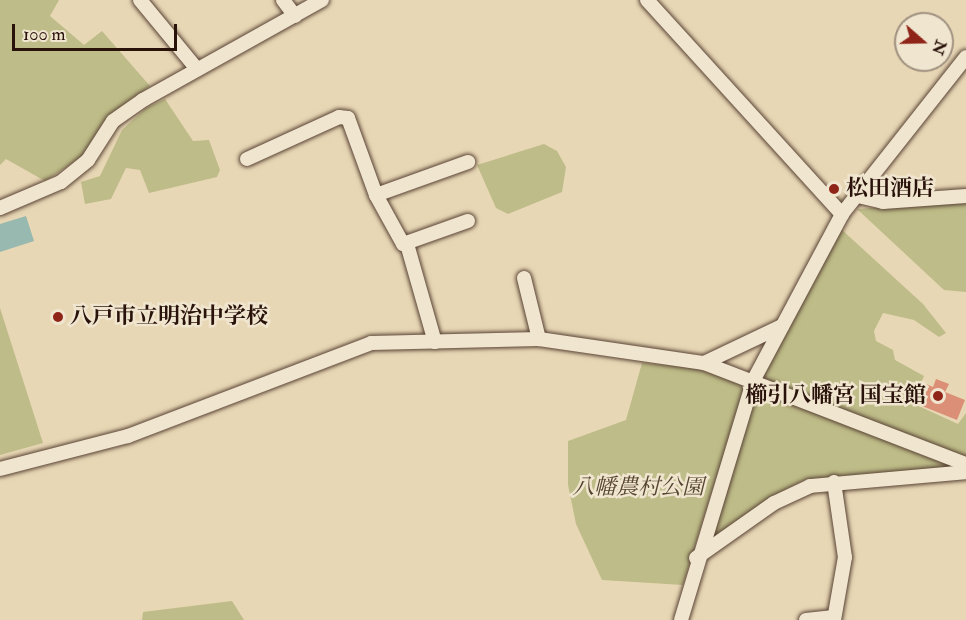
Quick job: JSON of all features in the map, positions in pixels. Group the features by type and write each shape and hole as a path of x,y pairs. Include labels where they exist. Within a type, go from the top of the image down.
{"street":[{"path":"140,0 196,68"},
{"path":"283,0 295,16"},
{"path":"0,208 61,182 88,159 113,121 196,68 322,0"},
{"path":"647,0 842,214"},
{"path":"681,620 696,558 753,381 842,214 966,57"},
{"path":"247,159 339,117 348,118 376,195 398,240 407,244 468,221"},
{"path":"376,195 468,162"},
{"path":"858,196 883,202 966,196"},
{"path":"407,244 435,342"},
{"path":"524,278 539,339"},
{"path":"704,363 782,326"},
{"path":"0,470 128,436 371,343 539,339 704,363 966,464"},
{"path":"696,558 774,503 810,486 834,482 966,472"},
{"path":"806,620 834,618 843,588 845,557 834,482"}],"green space":[{"path":"0,0 59,0 50,16 84,45 102,31 150,86 110,116 83,156 45,181 6,159 0,165"},
{"path":"165,99 193,141 209,140 220,170 217,177 149,193 140,170 126,168 111,199 85,204 81,182 100,176 122,130 146,108"},
{"path":"544,144 557,151 566,167 562,192 508,214 496,208 477,165"},
{"path":"966,201 966,292 944,290 857,209"},
{"path":"841,229 923,304 946,333 939,337 914,320 883,313 874,331 876,341 893,350 895,360 924,376 912,403 958,424 966,413 966,470 804,480 769,498 711,545 709,535 753,394"},
{"path":"0,308 43,443 0,455"},
{"name":"八幡農村公園","path":"642,363 696,368 745,385 683,585 602,580 576,524 568,485 568,441 626,420"},
{"path":"232,601 244,620 142,620 143,612"}],"water":[{"path":"26,216 34,241 0,252 0,224"}],"building":[{"name":"櫛引八幡宮 国宝館","path":"936,379 949,384 945,392 965,400 957,420 917,404 926,384 933,387"}],"place":[{"name":"松田酒店","path":"834,189"},
{"name":"八戸市立明治中学校","path":"58,317"},
{"name":"櫛引八幡宮 国宝館","path":"938,396"}]}
